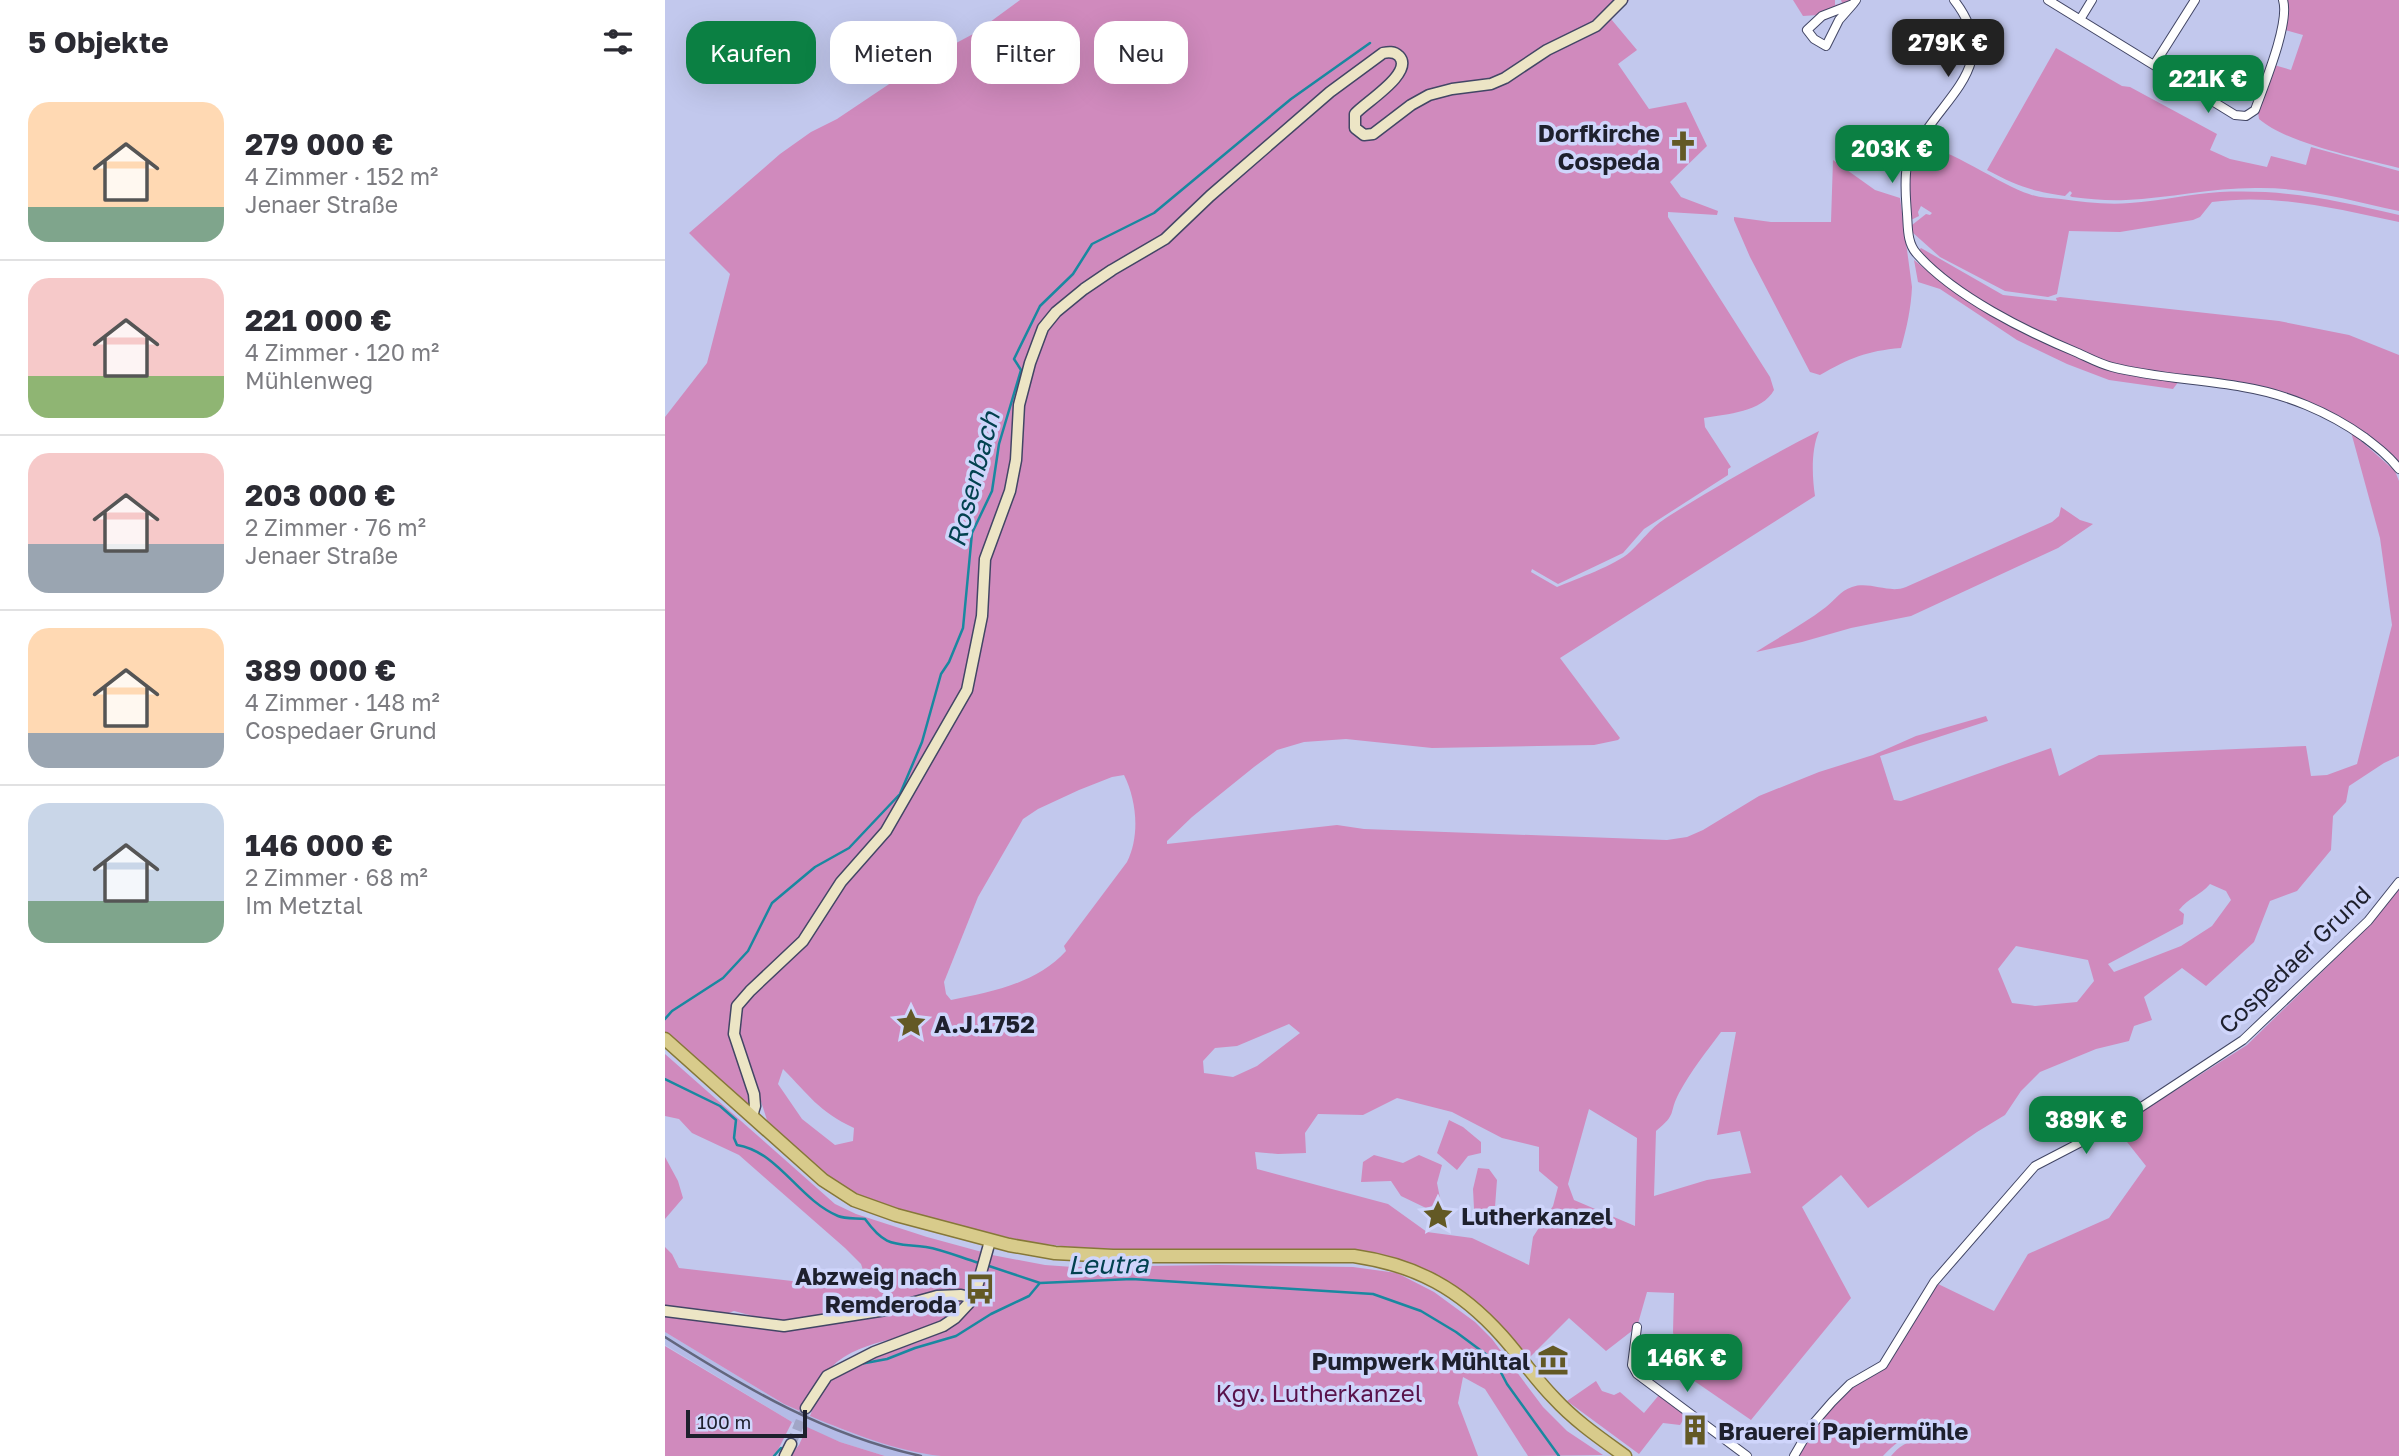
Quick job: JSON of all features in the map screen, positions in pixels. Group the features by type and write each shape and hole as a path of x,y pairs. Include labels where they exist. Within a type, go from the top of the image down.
{"main road":[{"path":"665,1039 823,1180 854,1199 897,1215 990,1241 1030,1250 1066,1254 1311,1255 1380,1260 1419,1272 1441,1284 1483,1317 1568,1413 1625,1456"}],"street":[{"path":"752,1116 754,1094 734,1034 737,1006 803,941 841,882 886,831 967,690 982,616 985,559 1006,507 1014,472 1019,405 1035,348 1050,319 1069,301 1112,270 1165,239 1210,196 1330,92 1383,53 1398,55 1402,68 1393,81 1355,114 1355,128 1364,135 1373,134 1429,95 1487,85 1505,78 1547,50 1596,26 1622,0"},
{"path":"1954,0 1964,13"},
{"path":"1965,0 1964,13 1972,45 1966,75 1957,92 1940,109 1907,163 1909,242 1916,253 1950,284 2039,337 2110,367 2245,387 2311,407 2356,431 2385,453 2399,469"},
{"path":"2048,0 2235,115 2246,116 2255,110 2282,30 2285,7 2283,0"},
{"path":"2081,18 2092,0"},
{"path":"2154,65 2195,0"},
{"path":"1855,2 1839,20 1826,46 1814,39 1807,30 1822,16 1855,2"},
{"name":"Cospedaer Grund","path":"1794,1456 1812,1425 1832,1402 1850,1384 1883,1364 1934,1282 2035,1166 2114,1125 2243,1040 2368,921 2399,882"},
{"path":"807,1408 827,1376 874,1352 943,1326 955,1318 972,1298 990,1241"},
{"path":"665,1311 784,1326 886,1310 937,1297 961,1295 972,1298"},
{"path":"1637,1327 1632,1365 1637,1374 1747,1456"},
{"path":"785,1456 791,1444"}],"shaded area":[{"path":"665,1332 784,1404 844,1430 888,1444 941,1456 885,1456 840,1442 792,1422 665,1345"}],"green space":[{"path":"1020,0 1629,0 1611,19 1637,50 1618,64 1649,109 1686,102 1707,146 1670,182 1681,197 1718,211 1717,215 1668,212 1668,217 1770,377 1774,390 1753,407 1704,418 1705,427 1731,467 1728,469 1728,475 1644,529 1623,553 1558,584 1532,569 1531,572 1557,587 1606,567 1624,557 1669,516 1819,431 1813,463 1815,496 1560,658 1620,738 1618,740 1594,745 1432,748 1346,739 1304,742 1277,750 1254,767 1192,817 1167,844 1337,825 1364,829 1667,840 1687,837 1759,796 1819,772 1873,755 1916,736 1986,716 1988,721 1880,756 1894,800 1901,801 2051,748 2059,776 2099,755 2306,746 2311,776 2327,775 2357,764 2392,625 2380,538 2351,432 2395,471 2399,481 2399,756 2349,786 2346,802 2333,816 2331,850 2297,891 2270,901 2254,942 2206,986 2182,968 2144,997 2152,1020 2134,1026 2129,1041 2096,1049 2040,1072 2021,1091 2005,1115 1868,1208 1841,1175 1802,1207 1851,1298 1751,1420 1687,1376 1678,1361 1673,1332 1674,1293 1647,1292 1637,1327 1606,1351 1569,1318 1527,1360 1500,1331 1400,1262 1070,1247 1029,1242 922,1218 870,1201 847,1190 825,1176 767,1120 756,1086 748,1090 752,1106 750,1107 665,1035 665,417 707,363 730,274 689,233 780,154 889,84 957,84 957,43 971,35 971,84 1080,84 1080,21 991,21","holes":["1124,775 1132,796 1134,841 1127,862 1064,946 1066,951 1042,971 1028,978 951,1000 946,994 944,982 978,897 1023,819 1038,809 1112,777","2210,884 2226,891 2231,900 2212,926 2181,946 2114,972 2108,964 2183,924 2184,914 2179,910","2016,946 2088,960 2094,981 2077,1002 2035,1006 2012,1003 1998,969","1289,1024 1300,1033 1257,1066 1233,1077 1204,1073 1203,1061 1215,1048 1237,1046","1721,1032 1736,1032 1717,1135 1740,1131 1751,1173 1707,1180 1654,1196 1656,1131 1670,1117 1679,1093","783,1069 823,1109 854,1128 853,1141 835,1145 802,1119 778,1084","1397,1098 1452,1112 1502,1138 1539,1147 1539,1171 1558,1187 1553,1206 1533,1237 1529,1265 1472,1238 1427,1232 1388,1204 1257,1169 1255,1152 1306,1153 1305,1133 1318,1114 1363,1115","1589,1109 1637,1138 1635,1226 1574,1200 1568,1184"]},
{"path":"1793,0 1835,0 1835,5 1842,3 1841,0 1851,0 1818,15 1803,16"},
{"path":"2286,0 2399,0 2399,168 2306,143 2272,128 2259,119 2258,112 2274,65 2291,70 2303,35 2285,30 2288,19"},
{"path":"2056,48 2122,86 2130,87 2217,134 2210,150 2230,159 2267,167 2271,156 2306,165 2311,147 2399,171 2399,211 2296,190 2244,188 2113,200 2072,197 2070,191 2065,196 2053,194 2007,180 1987,170"},
{"path":"1923,146 1944,152 2018,190 2041,197 2121,204 2220,192 2267,192 2332,200 2399,215 2399,222 2283,201 2212,202 2200,217 2193,220 2120,232 2069,231 2057,294 2048,297 2005,291 1940,257 1912,232 1912,225 1926,214 1932,213 1921,206 1919,216 1911,220 1910,170 1916,153"},
{"path":"1833,160 1875,190 1900,198 1912,287 1901,348 1859,356 1820,375 1810,372 1750,257 1734,217 1771,222 1831,222"},
{"path":"1921,248 2003,295 2057,301 2056,298 2060,297 2279,321 2349,335 2399,355 2399,466 2312,405 2112,364 2041,334 1938,272 1917,252"},
{"path":"1914,260 1991,313 2109,369 2179,381 2173,389 2109,380 2067,364 2017,340 1940,289 1918,282"},
{"path":"2061,507 2080,520 2093,524 2058,548 1911,616 1756,652 1818,613 1848,589 1866,585 1893,589 1906,587 2052,522 2059,516"},
{"path":"2399,888 2399,1456 1891,1456 1903,1445 1918,1441 1919,1434 1899,1442 1883,1456 1796,1456 1832,1401 1883,1364 1934,1282 1994,1311 2028,1254 2109,1218 2146,1166 2116,1128 2247,1045 2371,924"},
{"path":"665,1054 835,1204 856,1214 982,1252 973,1287 965,1293 818,1320 761,1322 753,1316 734,1311 720,1316 665,1309 665,1247 679,1268 861,1289 866,1279 861,1264 845,1248 739,1155 692,1133 679,1119 665,1116"},
{"path":"1449,1120 1463,1127 1481,1142 1481,1153 1468,1156 1457,1170 1437,1153"},
{"path":"1374,1155 1403,1163 1419,1155 1442,1165 1437,1183 1441,1203 1426,1208 1401,1196 1391,1181 1361,1182 1363,1162"},
{"path":"665,1157 678,1181 683,1198 665,1219"},
{"path":"1478,1168 1489,1169 1497,1180 1495,1207 1489,1228 1475,1228 1473,1189"},
{"name":"Kgv. Lutherkanzel","path":"992,1255 1045,1265 1073,1267 1353,1267 1397,1273 1434,1292 1475,1322 1492,1339 1543,1407 1567,1431 1603,1455 1528,1456 1485,1389 1463,1377 1458,1403 1478,1456 941,1456 891,1446 810,1416 825,1388 846,1370 876,1356 925,1340 962,1318 975,1302"},
{"path":"937,1298 964,1301 952,1314 923,1330 859,1349 844,1357 825,1375 802,1412 784,1404 665,1332 665,1313 775,1327"},
{"path":"665,1346 792,1422 775,1456 665,1456"},
{"path":"1596,1381 1602,1391 1614,1395 1620,1392 1644,1413 1659,1395 1687,1414 1680,1425 1663,1423 1639,1454 1567,1401"},
{"path":"807,1427 840,1442 885,1456 790,1456 799,1445"}],"waterway":[{"name":"Rosenbach","path":"665,1019 672,1011 723,978 748,951 772,903 815,867 849,848 900,794 922,742 941,674 963,628 972,533 992,491 999,444 1021,370 1014,359 1040,306 1073,274 1092,244 1154,213 1291,99 1370,43"},
{"name":"Leutra","path":"665,1079 720,1106 736,1120 734,1138 737,1145 752,1149 765,1157 824,1208 841,1217 865,1219 885,1240 933,1248 979,1263"},
{"name":"Leutra","path":"986,1265 1040,1283 1132,1279 1373,1294 1421,1311 1456,1332 1495,1361 1507,1384 1559,1456"},
{"path":"860,1364 887,1359 956,1336 991,1314 1029,1296 1039,1284"},
{"path":"774,1456 781,1448"}],"tunnel":[{"path":"791,1444 806,1408"}],"railway":[{"path":"665,1337 726,1375 819,1423 852,1436 921,1456"}],"place":[{"name":"Dorfkirche Cospeda","path":"1683,146"},
{"name":"A.J.1752","path":"911,1023"},
{"name":"Lutherkanzel","path":"1438,1215"},
{"name":"Abzweig nach Remderoda","path":"980,1289"},
{"name":"Pumpwerk Mühltal","path":"1553,1360"},
{"name":"Brauerei Papiermühle","path":"1695,1430"}]}
